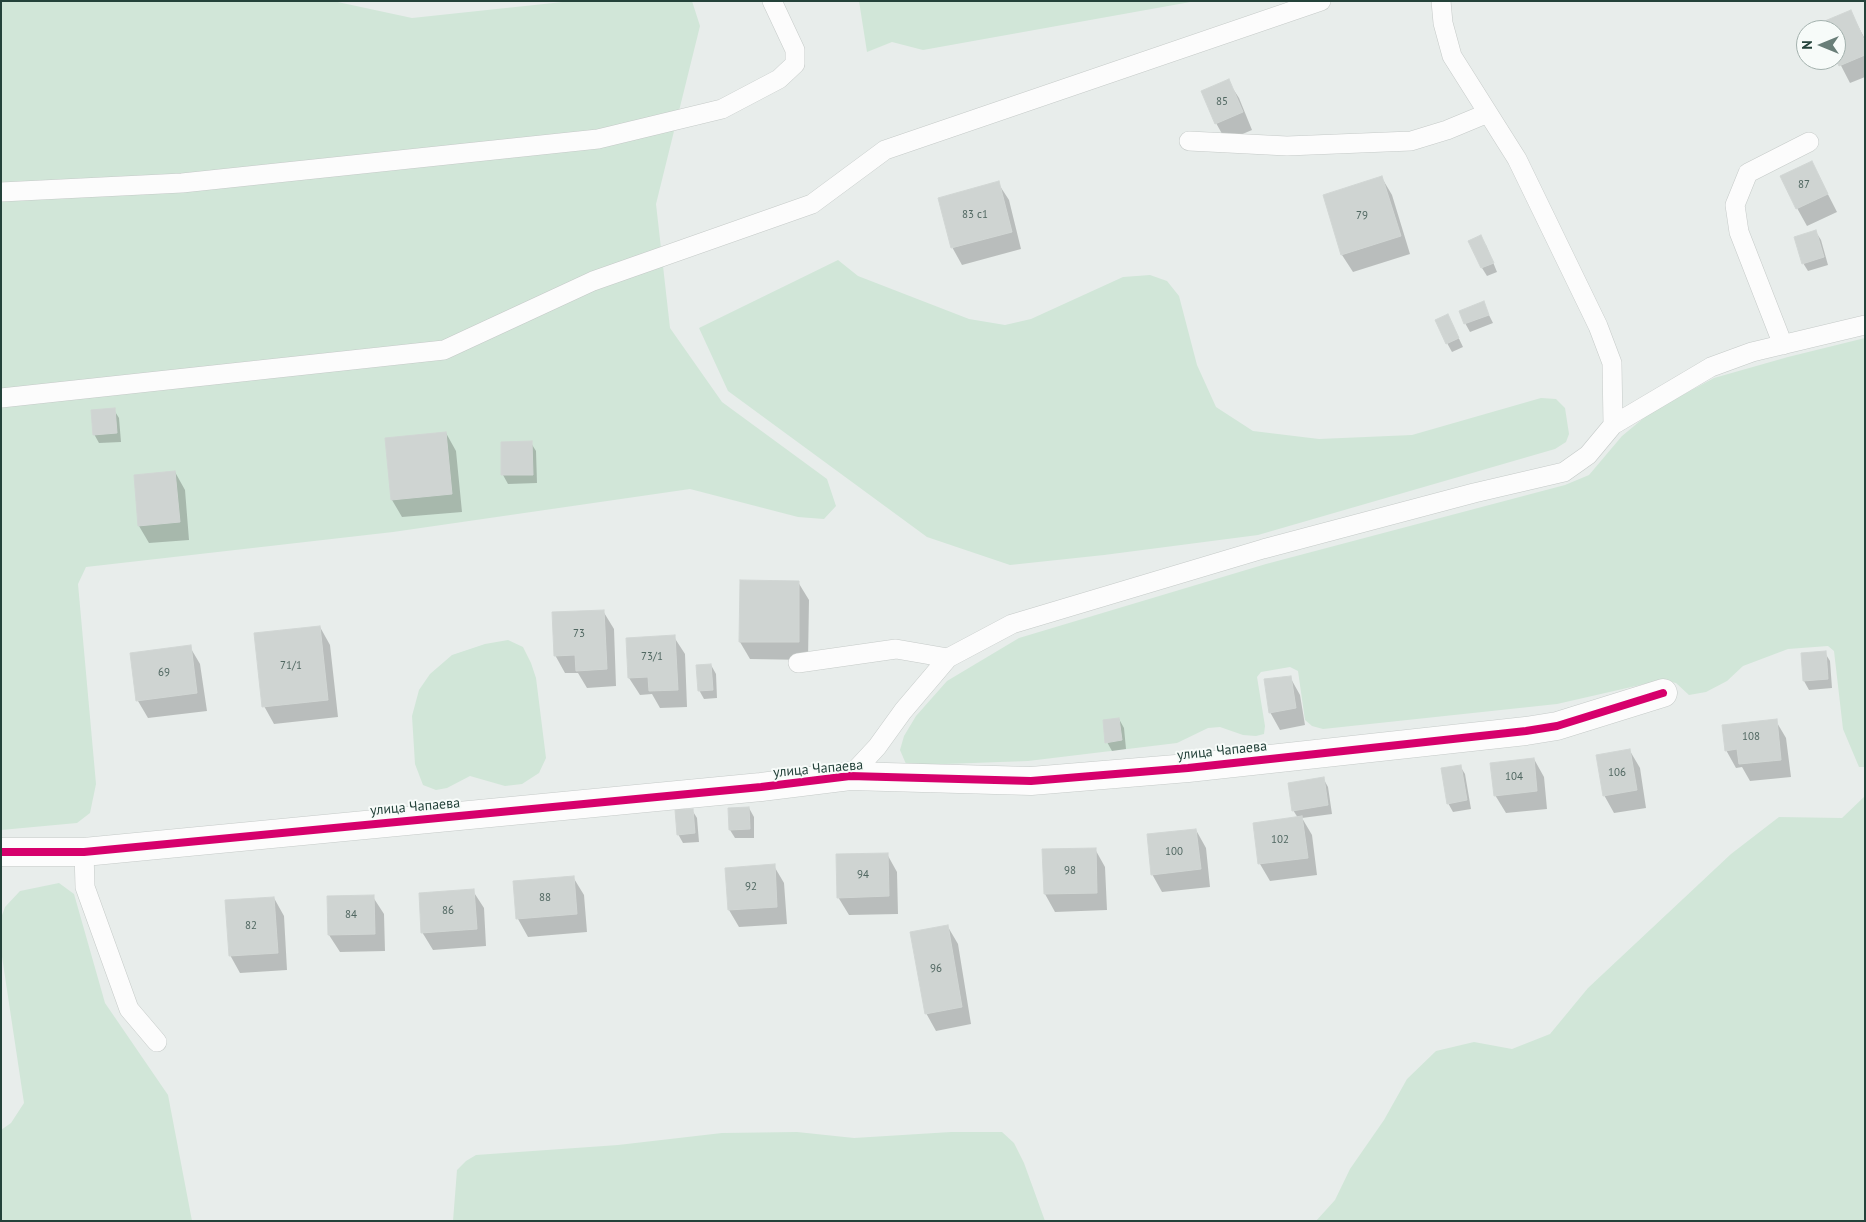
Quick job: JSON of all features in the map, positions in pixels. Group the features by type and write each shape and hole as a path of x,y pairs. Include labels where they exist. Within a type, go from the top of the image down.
{"street":[{"name":"улица Чапаева","path":"1,852 84,852 741,789 850,776 1031,781 1188,768 1526,731 1557,726 1663,693"}],"lane":[{"path":"1,192 182,183 598,139 722,109 779,79 795,64 795,50 772,1"},
{"path":"1,398 444,350 593,282 812,204 885,150 1321,1"},
{"path":"1441,1 1443,23 1452,56 1521,168 1598,326 1612,363 1613,426"},
{"path":"1189,141 1287,146 1411,141 1446,130 1488,112"},
{"path":"1783,345 1740,232 1735,205 1748,173 1809,142"},
{"path":"850,776 877,747 903,711 948,658 1012,624 1263,549 1474,493 1564,472 1588,455 1613,426 1711,366 1752,352 1865,325"},
{"path":"798,663 896,649 948,658"},
{"path":"84,852 86,887 129,1009 157,1042"}],"green space":[{"path":"1,1 333,1 412,18 572,1 692,1 700,26 656,204 670,328 722,402 827,479 836,506 824,519 798,517 690,489 393,532 86,567 78,584 96,784 90,813 77,823 1,830"},
{"path":"859,1 1196,1 923,50 892,42 867,52"},
{"path":"838,260 858,276 969,319 1005,325 1031,319 1123,277 1150,275 1167,281 1179,296 1197,365 1216,407 1253,431 1319,439 1412,435 1541,398 1556,399 1565,408 1569,434 1566,442 1555,449 1258,535 1010,565 927,537 728,391 699,328"},
{"path":"1865,338 1865,767 1859,767 1843,729 1834,651 1828,646 1788,649 1743,666 1727,681 1706,692 1689,695 1676,683 1662,680 1557,704 1323,729 1312,726 1305,720 1298,671 1290,667 1261,672 1257,677 1265,726 1264,734 1256,736 1243,735 1220,727 1208,728 1177,743 1028,761 906,764 900,750 904,736 916,716 947,681 1019,638 1266,564 1565,485 1589,475 1622,436 1651,412 1714,378"},
{"path":"508,640 523,647 536,678 546,758 539,773 522,784 505,786 470,776 447,788 436,790 423,785 415,764 412,716 419,690 430,674 452,655 485,644"},
{"path":"1865,796 1865,1221 1316,1221 1335,1200 1350,1169 1384,1120 1407,1079 1436,1051 1474,1042 1512,1049 1550,1034 1588,988 1731,854 1779,817 1842,818"},
{"path":"59,883 74,894 105,1003 168,1095 192,1221 1,1221 1,1130 11,1123 24,1103 1,950 1,918 5,907 20,891"},
{"path":"797,1132 854,1138 951,1132 1002,1132 1014,1143 1024,1163 1045,1221 453,1221 457,1170 476,1155 618,1145 722,1133"}],"building":[{"path":"1851,10 1865,42 1865,55 1846,63 1846,20 1827,20"},
{"path":"1229,79 1243,112 1215,124 1201,91"},
{"path":"1812,161 1828,194 1796,209 1780,176"},
{"path":"1382,176 1401,236 1341,255 1323,195"},
{"path":"999,181 1012,232 951,248 938,198"},
{"path":"1816,230 1824,257 1802,264 1794,237"},
{"path":"1481,235 1494,263 1481,268 1468,241"},
{"path":"1484,301 1489,315 1464,324 1459,311"},
{"path":"1448,314 1459,338 1446,344 1435,320"},
{"path":"115,408 117,433 93,435 91,410"},
{"path":"446,432 452,494 391,500 385,438"},
{"path":"532,441 533,475 501,475 501,442"},
{"path":"175,471 180,522 138,526 134,475"},
{"path":"740,580 799,581 799,642 739,642"},
{"path":"604,610 607,669 576,671 575,655 554,656 552,612"},
{"path":"320,626 328,700 262,707 254,633"},
{"path":"675,635 678,690 649,691 648,677 628,678 626,638"},
{"path":"191,645 197,693 136,701 130,653"},
{"path":"1826,651 1828,679 1803,681 1801,653"},
{"path":"711,664 713,690 698,691 696,665"},
{"path":"1291,676 1296,708 1269,713 1264,679"},
{"path":"1119,718 1122,740 1105,743 1103,720"},
{"path":"1777,719 1781,760 1739,764 1737,749 1725,751 1722,725"},
{"path":"1630,749 1637,790 1603,796 1596,755"},
{"path":"1534,758 1537,791 1494,796 1490,763"},
{"path":"1461,765 1467,800 1447,804 1441,768"},
{"path":"1324,777 1328,805 1292,811 1288,783"},
{"path":"749,807 750,829 729,830 728,808"},
{"path":"693,809 695,833 677,835 675,810"},
{"path":"1302,816 1308,858 1258,864 1253,823"},
{"path":"1196,829 1201,869 1151,875 1147,834"},
{"path":"1096,848 1097,893 1044,894 1042,849"},
{"path":"888,853 889,896 837,898 836,854"},
{"path":"775,864 777,907 728,910 725,868"},
{"path":"574,876 577,914 516,919 513,881"},
{"path":"474,889 477,929 421,933 419,893"},
{"path":"374,895 375,934 328,935 327,896"},
{"path":"274,897 278,953 229,956 225,900"},
{"path":"948,925 962,1007 925,1014 910,932"}],"cycle path":[{"path":"1,852 84,852 761,787 850,776 1031,781 1188,768 1526,731 1557,726 1663,693"}]}
